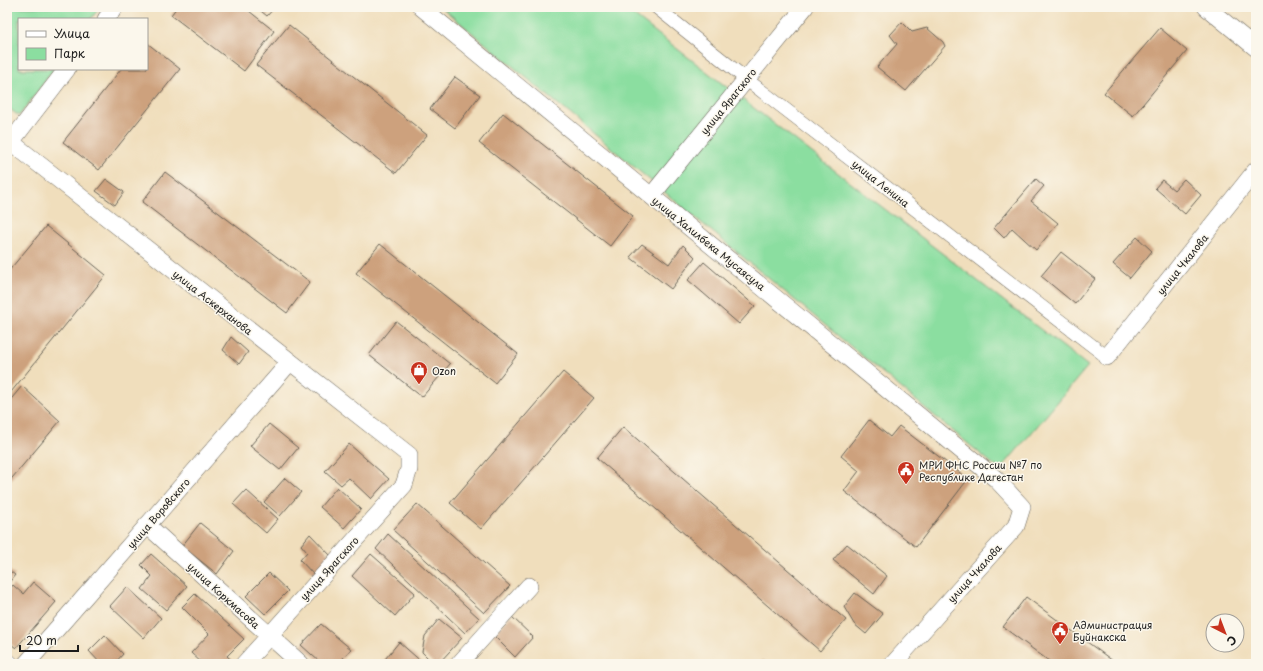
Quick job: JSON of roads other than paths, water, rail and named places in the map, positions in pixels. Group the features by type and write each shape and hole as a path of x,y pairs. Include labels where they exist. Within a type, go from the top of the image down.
{"street":[{"path":"107,18 115,7"},
{"name":"улица Халилбека Мусаясула","path":"421,7 652,195 996,479"},
{"name":"улица Ленина","path":"656,7 746,79 1107,358"},
{"name":"улица Ярагского","path":"652,195 805,7"},
{"path":"1206,7 1256,48"},
{"path":"8,143 66,70"},
{"name":"улица Аскерханова","path":"8,143 408,455 409,469"},
{"name":"улица Чкалова","path":"1107,358 1256,170"},
{"name":"улица Воровского","path":"26,664 290,362"},
{"name":"улица Ярагского","path":"244,664 404,484 409,469"},
{"name":"улица Чкалова","path":"893,664 1016,526 1022,507 996,479"},
{"name":"улица Коркмасова","path":"147,525 301,664"},
{"path":"459,664 529,586"},
{"path":"7,661 10,664"}],"place":[{"name":"Ozon","path":"419,385"},
{"name":"МРИ ФНС России №7 по Республике Дагестан","path":"906,485"},
{"name":"Администрация Буйнакска","path":"1060,645"}]}
